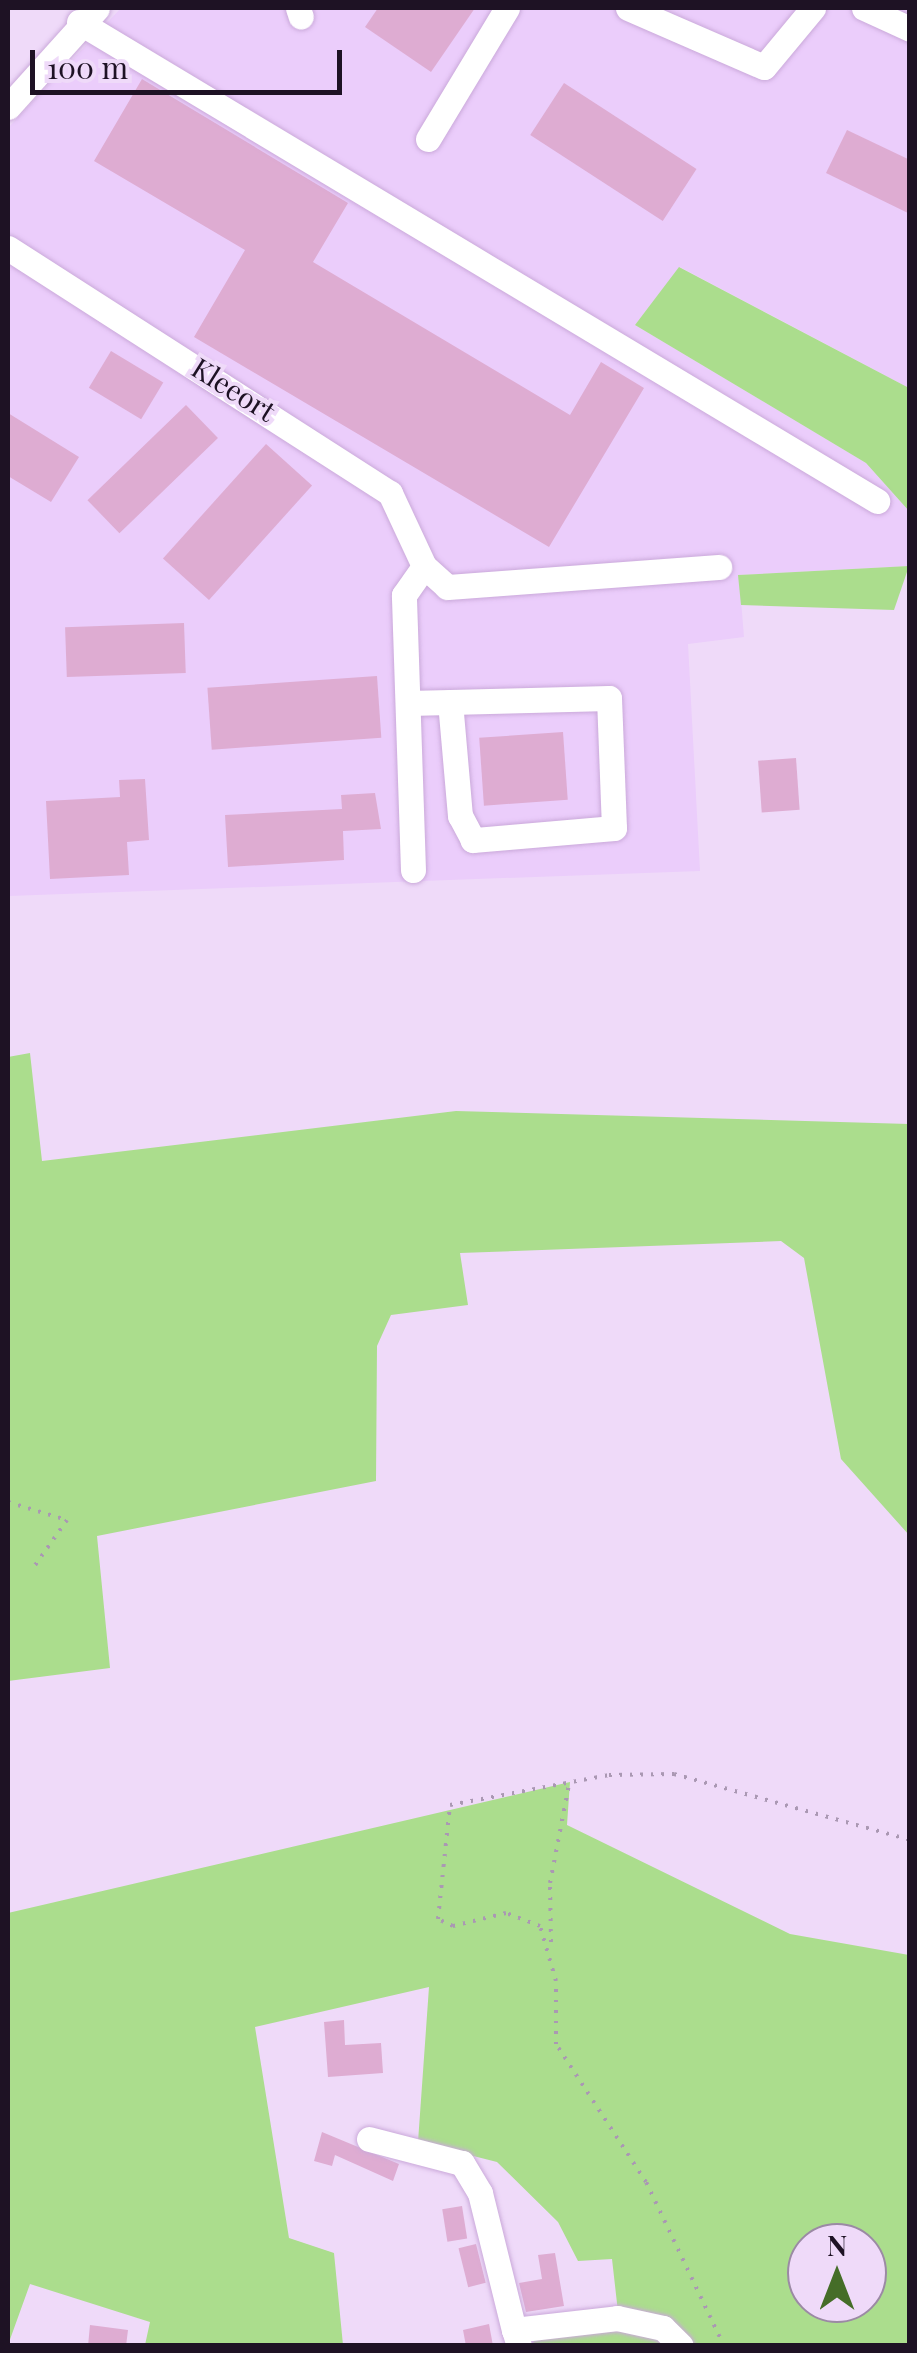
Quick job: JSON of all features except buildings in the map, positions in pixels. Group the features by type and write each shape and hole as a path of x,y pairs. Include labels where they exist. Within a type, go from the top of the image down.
{"street":[{"path":"428,139 506,8"},
{"path":"628,8 764,67 813,8"},
{"path":"864,8 910,29"},
{"path":"8,107 88,15 877,501"},
{"name":"Kleeort","path":"8,248 390,493 424,566"},
{"path":"414,870 404,595 424,566 447,587 719,567"},
{"path":"408,703 609,698 614,828 473,840 460,816 450,702"},
{"path":"370,2138 462,2163 480,2193 516,2338 618,2318 664,2328 681,2346"}],"path":[{"path":"8,1502 67,1520 31,1571"},
{"path":"551,1947 540,1926 506,1913 453,1926 438,1919 450,1806 570,1782 674,1774 910,1840"},
{"path":"570,1782 550,1883 556,2044 646,2182 724,2346"}],"shaded area":[{"path":"121,8 909,8 909,388 680,267 635,325 866,463 909,511 909,566 739,575 744,637 688,644 700,871 9,896 8,128"}],"green space":[{"path":"679,267 909,388 909,511 866,463 635,325"},
{"path":"909,566 894,610 741,605 738,575"},
{"path":"30,1053 42,1161 456,1111 909,1124 909,1535 841,1459 804,1258 781,1241 460,1253 468,1305 391,1315 377,1346 376,1481 97,1536 110,1668 8,1681 8,1057"},
{"path":"570,1782 567,1825 790,1934 909,1955 909,2345 533,2345 534,2336 618,2312 612,2259 578,2261 558,2222 497,2162 418,2142 429,1987 255,2027 289,2238 334,2253 343,2345 145,2345 150,2322 30,2284 8,2345 8,1913"}]}
